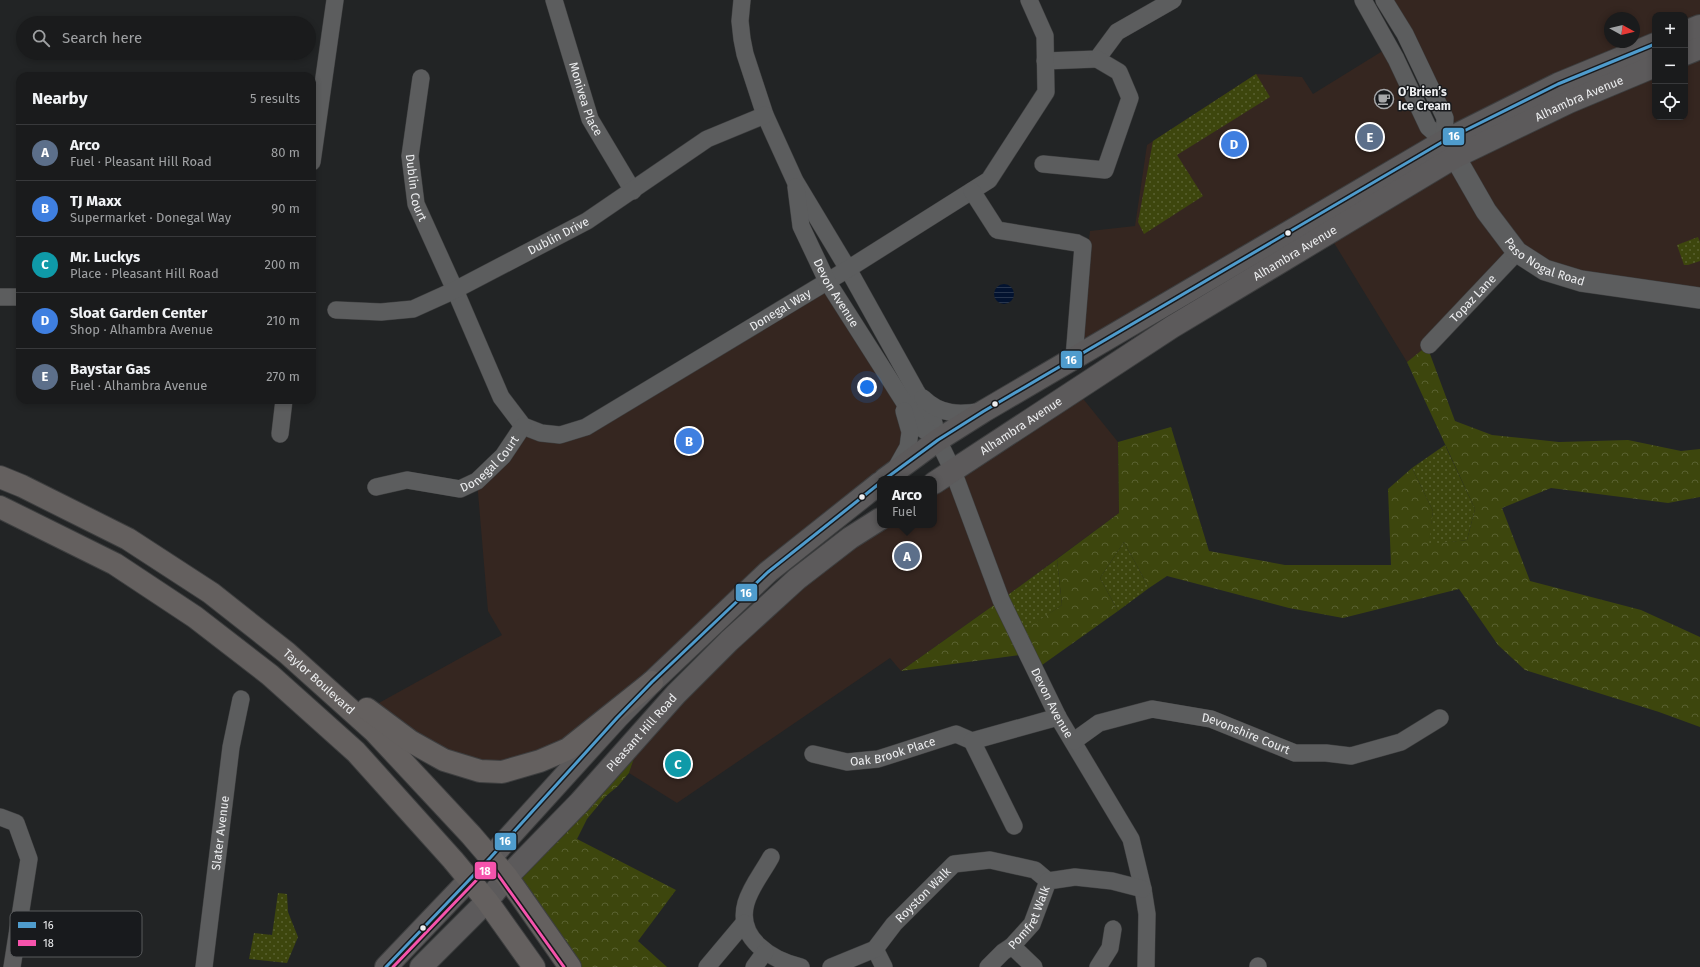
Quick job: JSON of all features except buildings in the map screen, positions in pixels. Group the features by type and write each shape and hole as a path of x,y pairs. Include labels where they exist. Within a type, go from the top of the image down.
{"main road":[{"path":"1688,31 1700,26"},
{"name":"Alhambra Avenue","path":"938,440 1074,358 1449,149 1558,84 1652,45"},
{"path":"1688,53 1700,48"},
{"name":"Alhambra Avenue","path":"953,471 1172,327 1449,149 1569,102 1652,67"},
{"path":"889,476 938,440"},
{"path":"937,481 953,471"},
{"name":"Taylor Boulevard","path":"0,477 22,486 128,539 211,593 287,653 374,731 490,858 507,877 570,967"},
{"path":"386,967 490,858 617,718 652,682 768,572 877,485"},
{"path":"0,508 115,564 195,616 270,675 356,752 453,860 487,901 534,967"},
{"name":"Pleasant Hill Road","path":"421,967 487,901 507,877 580,802 676,694 729,641 798,579 850,538 877,521"},
{"path":"287,653 410,741 444,760 480,771 502,772 540,761 568,749 652,682"}],"street":[{"path":"316,133 334,0"},
{"name":"Monivea Place","path":"554,0 590,119 633,191"},
{"name":"Devon Avenue","path":"742,0 740,21 742,39 765,116 795,181 848,269 908,394 920,427 938,440 953,471 1001,600 1058,717 1131,839 1143,889 1147,914 1146,967"},
{"name":"Donegal Way","path":"523,426 541,433 560,435 586,427 848,269 989,180 1046,92 1045,36 1029,0"},
{"path":"1097,59 1117,32 1173,0"},
{"path":"1363,0 1396,59 1428,127 1449,149"},
{"path":"1384,0 1405,34 1445,118 1449,149"},
{"path":"1042,164 1105,170 1130,98 1119,72 1097,59 1045,61"},
{"name":"Dublin Court","path":"421,78 410,156 416,204 455,290"},
{"name":"Dublin Drive","path":"336,310 381,312 413,309 455,290 587,221 707,139 765,116"},
{"name":"Paso Nogal Road","path":"1449,149 1486,211 1518,252 1545,270 1581,281 1700,298"},
{"name":"Devon Avenue","path":"795,181 801,226 827,281 908,394 948,413 963,414 984,411"},
{"path":"972,191 997,230 1077,243 1083,246 1074,358"},
{"name":"Topaz Lane","path":"1429,345 1518,252"},
{"path":"455,290 501,397 523,426"},
{"path":"0,297 16,297"},
{"name":"Devon Avenue","path":"887,476 908,447 910,432 908,394"},
{"path":"280,434 284,404"},
{"name":"Donegal Court","path":"376,487 407,480 460,489 477,481 503,456 523,426"},
{"name":"Slater Avenue","path":"204,967 231,747 241,699"},
{"name":"Devonshire Court","path":"1074,742 1099,723 1152,709 1211,719 1295,753 1326,753 1351,756 1401,742 1440,718"},
{"path":"1014,826 972,741 1058,717"},
{"name":"Oak Brook Place","path":"813,754 847,762 878,759 956,734 972,741"},
{"path":"0,817 16,823 29,859 21,911"},
{"path":"771,857 751,891 746,904 744,923 753,940 765,952 778,959 801,967"},
{"name":"Royston Walk","path":"875,950 894,924 954,864 990,860 1035,870 1048,881"},
{"name":"Pomfret Walk","path":"988,967 1003,952 1012,946 1032,924 1048,881 1076,877 1112,881 1143,889"},
{"path":"707,967 744,923"},
{"path":"1098,967 1110,948 1113,929"},
{"path":"1012,946 1034,967"},
{"path":"831,967 875,950 884,967"},
{"path":"754,967 765,952"},
{"path":"12,967 14,957"}],"shaded area":[{"path":"1384,0 1700,0 1700,23 1688,28 1688,12 1652,12 1652,43 1076,357 1090,231 1135,226 1147,145 1256,74 1302,77 1313,94 1389,47 1443,140 1445,118"},
{"path":"1700,48 1700,298 1629,287 1517,252 1429,345 1407,362 1328,233 1652,68 1652,120 1688,120 1688,53"},
{"path":"827,281 900,397 908,447 568,749 480,771 368,709 502,635 488,611 477,481 523,426 560,435"},
{"path":"1076,390 1118,442 1119,513 901,671 890,658 677,803 629,773 644,729 797,579 877,527 937,528 937,482"}],"green space":[{"path":"1256,74 1270,97 1177,155 1203,196 1144,234 1138,222 1153,141"},
{"path":"1698,237 1700,242 1700,261 1684,265 1677,245"},
{"path":"1427,346 1455,421 1492,435 1559,442 1628,440 1681,451 1700,449 1700,497 1668,503 1551,488 1502,508 1530,581 1641,610 1700,637 1700,727 1659,712 1525,670 1498,645 1459,589 1343,618 1289,608 1167,576 1149,588 1124,542 1100,578 1118,611 1035,670 1028,654 901,671 1001,600 1018,634 1062,605 1057,559 1119,513 1118,442 1171,427 1209,551 1285,565 1391,565 1388,489 1412,468 1433,511 1429,544 1467,540 1475,509 1407,362"},
{"path":"1445,445 1475,509 1467,540 1428,545 1433,511 1412,468"},
{"path":"1124,542 1149,588 1118,611 1100,578"},
{"path":"1057,559 1062,605 1018,635 1001,600"},
{"path":"644,729 629,773 618,786 606,796 587,819 577,839 676,890 638,941 667,967 570,967 507,877"},
{"path":"278,893 287,894 288,912 298,937 287,963 249,959 254,933 272,935"}],"water":[{"path":"1004,284 1011,287 1014,294 1011,301 1004,304 997,301 994,294 997,287"}],"transit line":[{"name":"16","path":"889,476 938,440 984,411 1444,141 1558,84 1652,45"},
{"name":"16","path":"386,967 491,857 617,718 652,682 768,572 877,485"},
{"name":"18","path":"393,967 491,865 564,967"}],"place":[{"name":"O’Brien’s Ice Cream","path":"1384,99"},
{"name":"Baystar Gas","path":"1370,137"},
{"name":"Sloat Garden Center","path":"1234,144"},
{"name":"TJ Maxx","path":"689,441"},
{"name":"Arco","path":"907,556"},
{"name":"Mr. Luckys","path":"678,764"}]}
